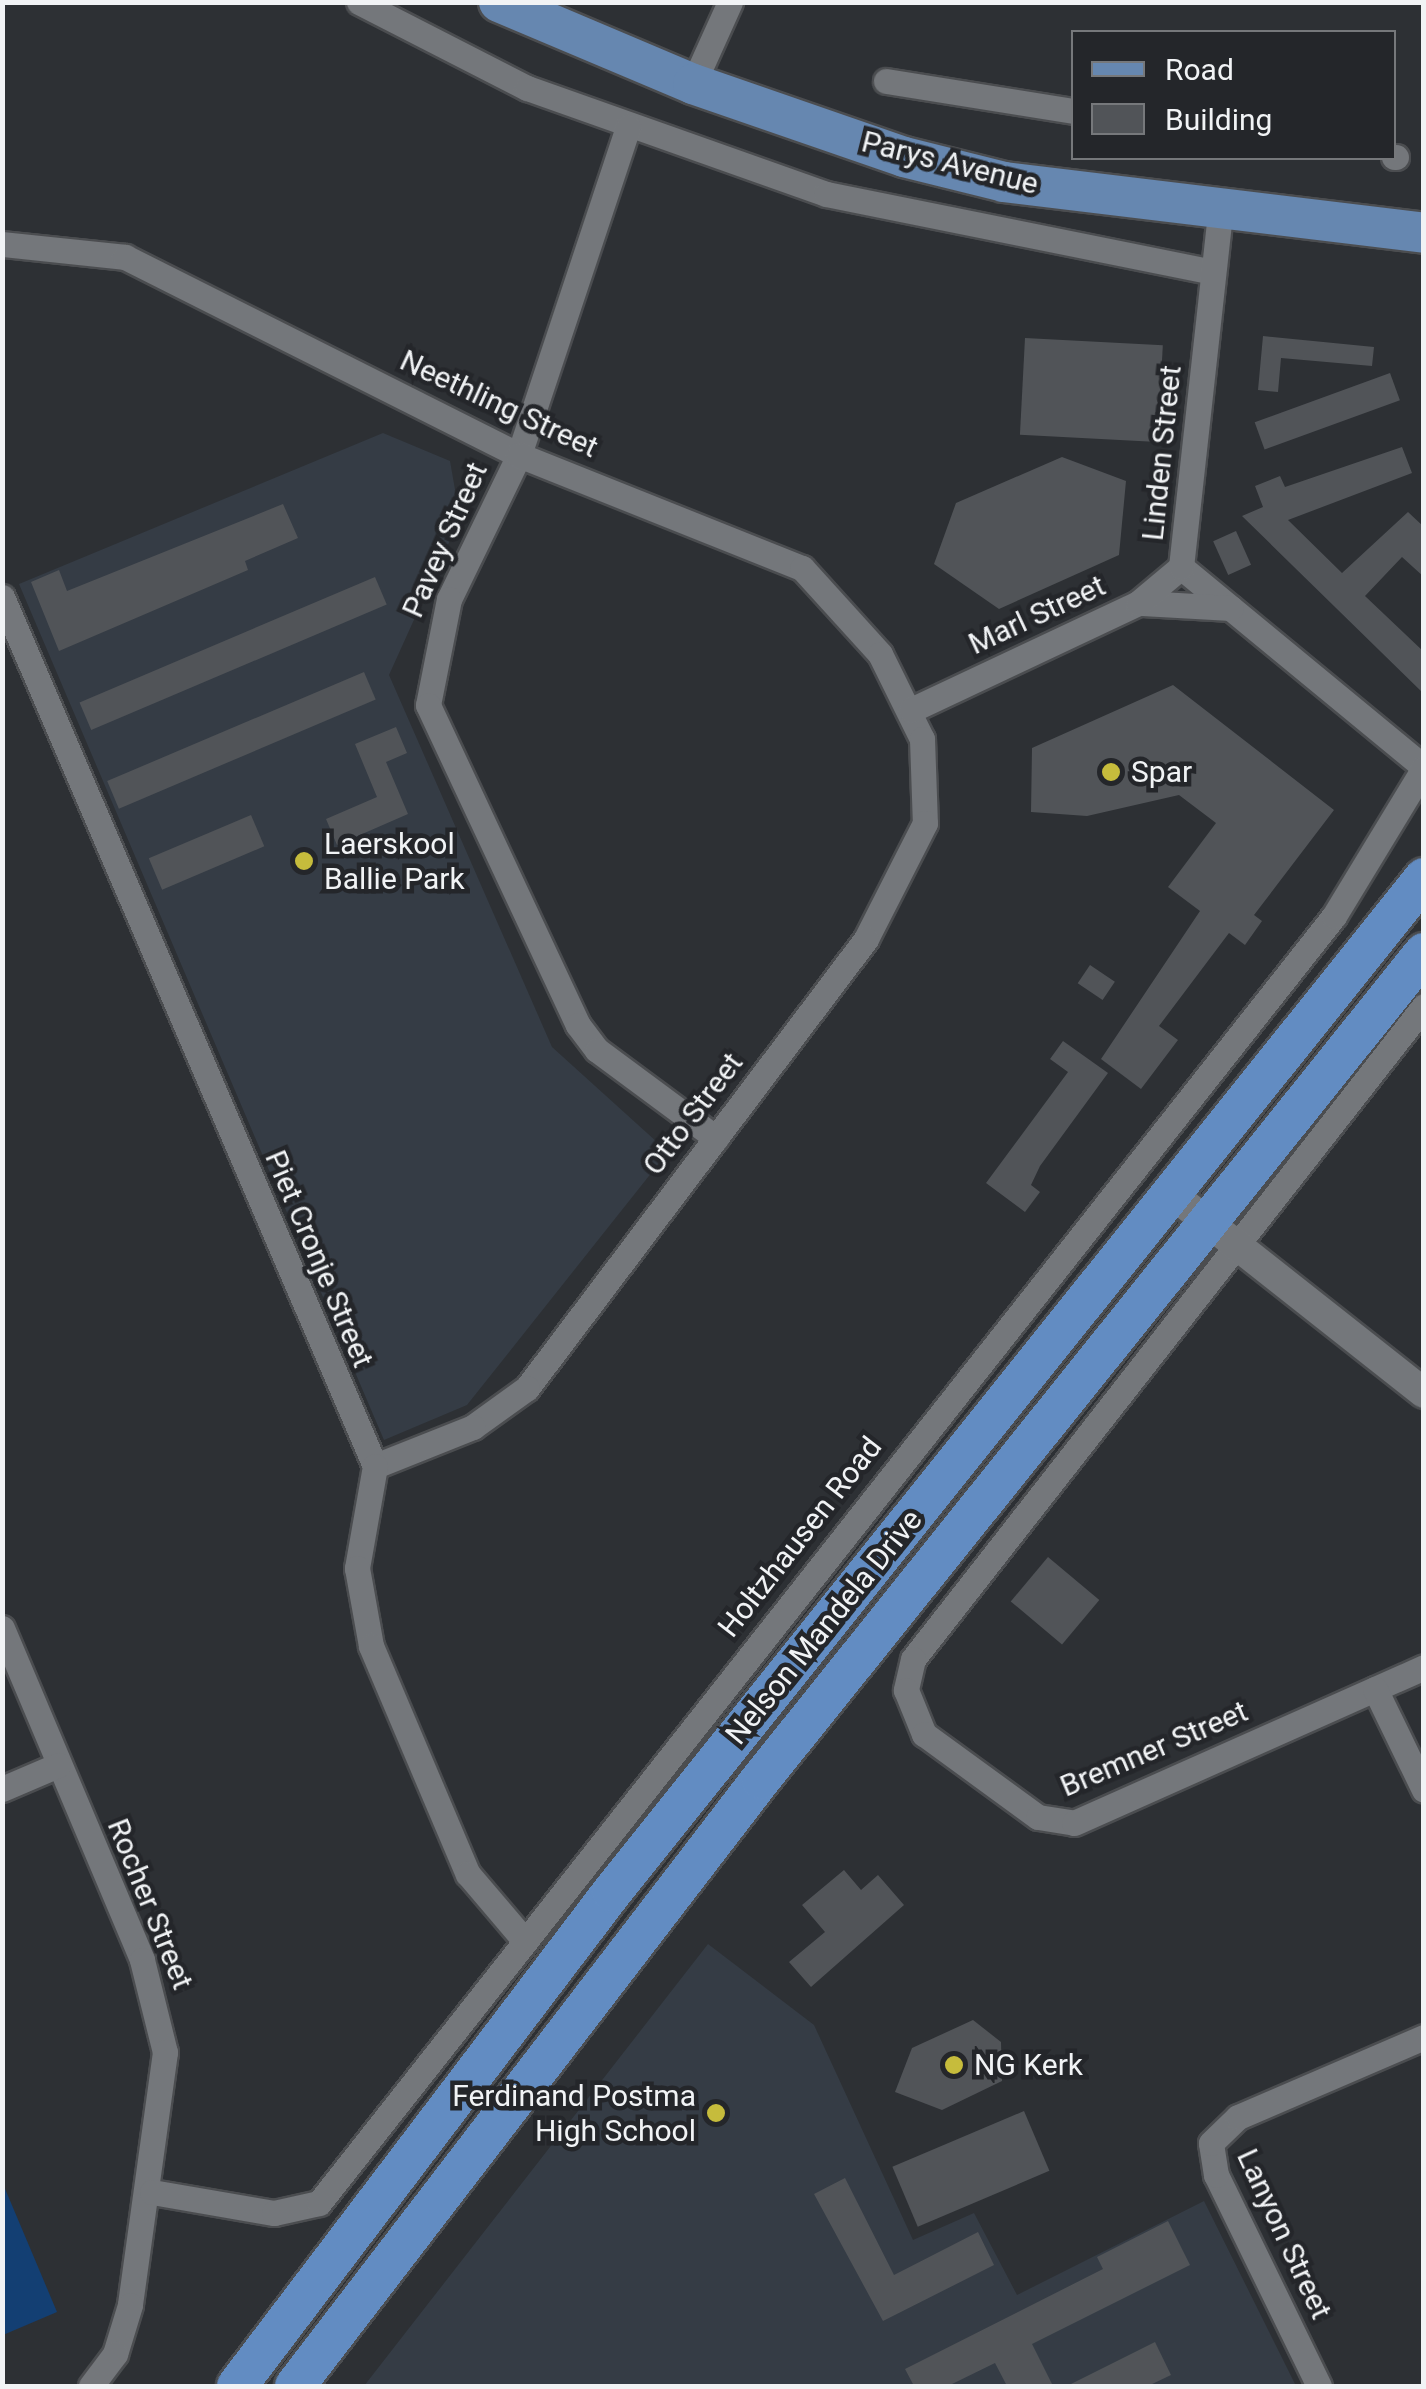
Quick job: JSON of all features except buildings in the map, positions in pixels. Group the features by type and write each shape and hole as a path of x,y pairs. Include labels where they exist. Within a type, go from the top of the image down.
{"highway":[{"name":"Nelson Mandela Drive","path":"237,2386 612,1892 1424,878"},
{"name":"Nelson Mandela Drive","path":"295,2386 761,1779 1424,953"}],"main road":[{"name":"Parys Avenue","path":"499,2 693,84 1004,182 1220,211 1424,232"}],"street":[{"name":"Parys Avenue","path":"359,2 628,127 826,194 1212,272"},
{"path":"693,84 730,2"},
{"path":"886,82 1071,111"},
{"name":"Pavey Street","path":"628,127 519,455 449,599 428,705 578,1025 597,1050 716,1138"},
{"name":"Linden Street","path":"1220,211 1189,523 1181,567 1424,768"},
{"name":"Neethling Street","path":"2,244 125,257 519,455 802,568 856,622 911,710"},
{"path":"1138,604 1231,608 1189,523"},
{"name":"Marl Street","path":"911,710 1138,604 1181,567"},
{"name":"Piet Cronje Street","path":"2,597 375,1466"},
{"name":"Otto Street","path":"375,1466 473,1427 527,1388 901,884 930,804 911,710"},
{"name":"Holtzhausen Road","path":"152,2192 274,2213 312,2208 1334,916 1424,768"},
{"path":"1241,1247 1424,1006"},
{"path":"1172,1194 1424,1392"},
{"name":"Bremner Street","path":"1241,1247 913,1659 908,1709 924,1734 1038,1816 1074,1822 1424,1667"},
{"path":"375,1466 357,1568 371,1646 468,1874 525,1941"},
{"name":"Rocher Street","path":"2,1628 160,2016 152,2192 115,2354 91,2386"},
{"path":"1375,1689 1424,1790"},
{"path":"2,1789 58,1766"},
{"name":"Lanyon Street","path":"1319,2386 1210,2154 1238,2117 1424,2037"}],"shaded area":[{"name":"Laerskool Ballie Park","path":"383,433 450,461 460,518 389,675 552,1047 668,1152 467,1405 384,1440 19,584"},
{"name":"Ferdinand Postma High School","path":"708,1944 814,2025 913,2240 974,2213 1017,2295 1204,2201 1296,2386 364,2386"},
{"path":"3,2184 57,2312 2,2335"}],"place":[{"name":"Spar","path":"1111,772"},
{"name":"Laerskool Ballie Park","path":"304,861"},
{"name":"NG Kerk","path":"954,2065"},
{"name":"Ferdinand Postma High School","path":"716,2113"}]}
